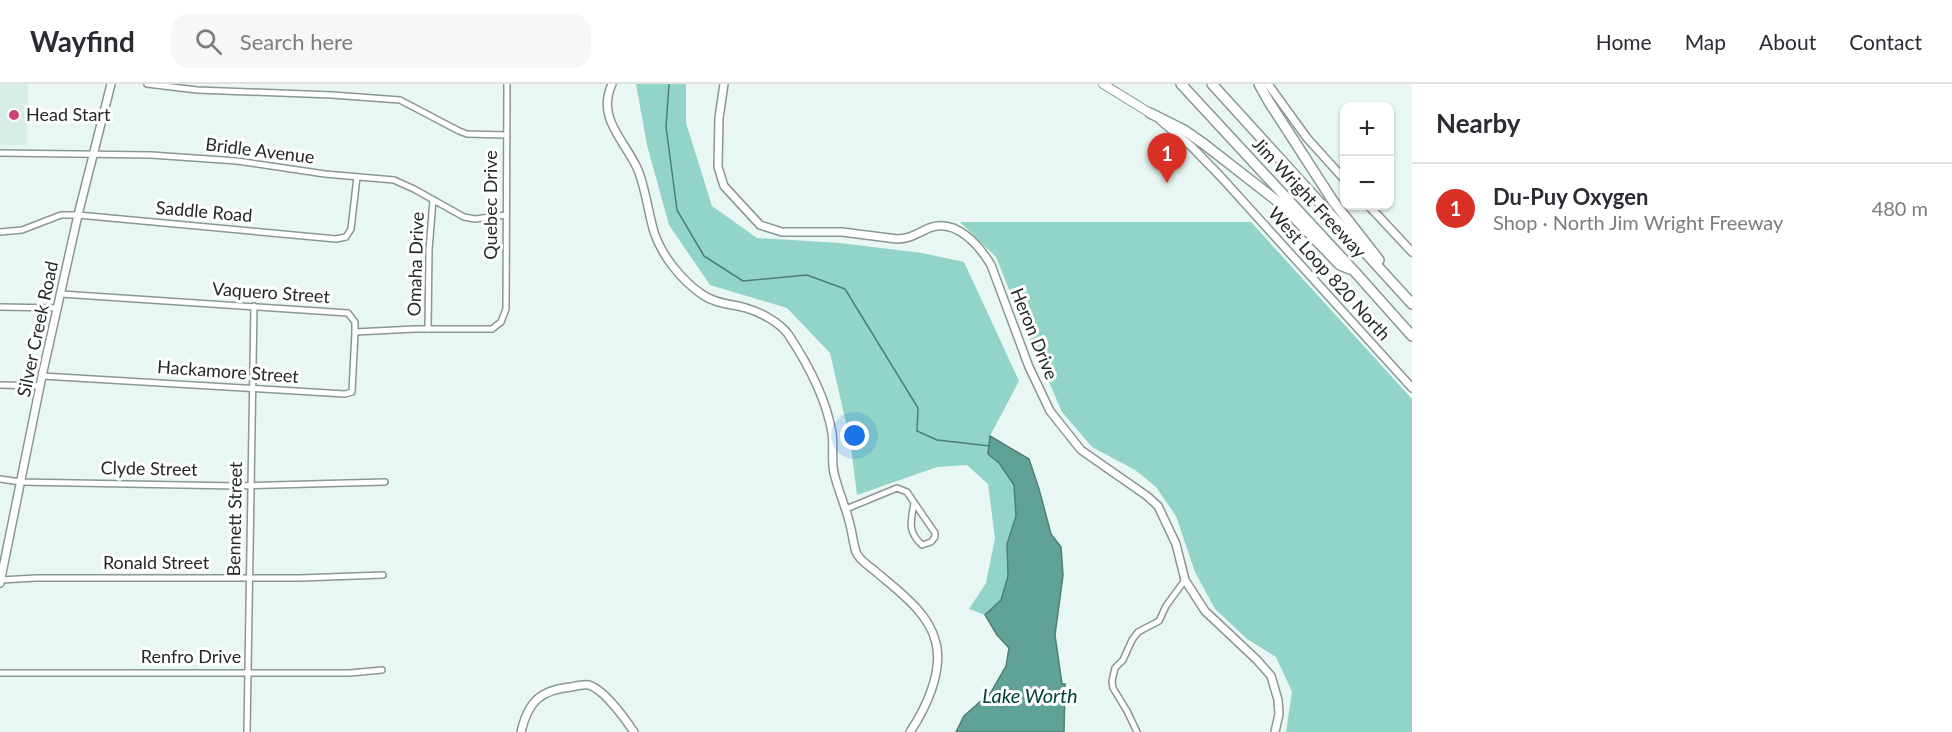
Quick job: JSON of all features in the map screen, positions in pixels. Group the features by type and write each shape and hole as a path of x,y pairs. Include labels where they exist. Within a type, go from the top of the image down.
{"highway":[{"name":"Jim Wright Freeway","path":"1181,84 1412,336"},
{"name":"Jim Wright Freeway","path":"1212,84 1412,304"},
{"path":"1259,84 1334,201 1377,256 1387,275"},
{"path":"1150,113 1184,130 1223,159 1281,204 1340,265 1355,272"}],"main road":[{"path":"1103,84 1150,113"}],"street":[{"name":"Silver Creek Road","path":"0,581 42,376 78,215 111,84"},
{"path":"147,84 197,90 400,100 467,134 506,135"},
{"name":"Quebec Drive","path":"428,329 492,329 503,319 506,309 507,84"},
{"path":"612,84 607,106 610,123 638,171 660,246 689,284 704,295 713,301 755,311 786,332 801,354 821,396 832,435 834,470 856,553 915,608 936,642 937,660 932,689 924,711 910,732"},
{"name":"Heron Drive","path":"724,84 719,118 718,167 724,186 760,225 782,232 842,232 897,239 905,239 938,226 953,229 974,241 991,265 1029,367 1050,411 1081,450 1148,496 1158,506 1176,544 1185,580 1205,611 1262,664 1270,676 1278,700 1279,714 1275,732"},
{"path":"1268,84 1307,138 1340,175"},
{"name":"West Loop 820 North","path":"1150,113 1192,147 1412,388"},
{"name":"Bridle Avenue","path":"0,153 151,154 237,161 324,174 394,180 464,217 475,219 506,215"},
{"name":"Saddle Road","path":"0,232 22,230 61,215 78,215 336,239 346,237 351,228 357,177"},
{"name":"Omaha Drive","path":"428,329 429,250 433,200"},
{"path":"1373,210 1412,252"},
{"name":"Vaquero Street","path":"61,294 348,313 355,322 355,332"},
{"name":"Bennett Street","path":"247,732 254,306"},
{"path":"0,307 58,308"},
{"path":"355,332 428,329"},
{"name":"Hackamore Street","path":"42,376 345,394 352,392 355,332"},
{"path":"0,385 40,386"},
{"name":"Clyde Street","path":"0,479 21,482 251,486 385,482"},
{"path":"846,509 897,488 907,492 935,532 935,537 931,542 922,545 911,531 914,503"},
{"name":"Ronald Street","path":"0,581 36,578 249,579 383,575"},
{"path":"1137,732 1113,688 1115,668 1123,660 1132,639 1138,632 1159,621 1166,606 1185,580"},
{"name":"Renfro Drive","path":"0,673 350,673 382,670"},
{"path":"521,732 526,712 538,698 560,688 586,685 591,685 610,701 634,732"}],"shaded area":[{"name":"Head Start","path":"0,84 28,84 27,145 0,145"},
{"path":"636,84 686,84 686,123 712,206 757,238 840,243 922,253 964,262 1019,381 990,436 988,454 999,463 1014,485 1016,516 1007,544 1008,576 1001,600 985,615 969,609 986,583 995,538 988,484 967,465 937,467 857,495 850,440 830,353 787,308 710,285 669,225 647,145"},
{"path":"960,222 1251,222 1412,399 1412,732 1286,732 1292,692 1276,657 1247,639 1215,609 1195,572 1176,516 1156,487 1135,470 1092,447 1062,412 996,257"}],"water":[{"name":"Lake Worth","path":"990,436 1029,459 1051,534 1061,547 1063,575 1055,635 1062,684 1065,684 1064,732 956,732 964,716 991,692 1006,666 1009,648 997,635 985,615 1001,600 1008,576 1007,544 1016,516 1014,485 999,463 988,454"}],"waterway":[{"path":"669,84 666,127 677,210 704,256 743,281 807,275 845,289 918,408 917,431 937,440 990,446"}],"place":[{"name":"Head Start","path":"14,115"},
{"name":"Du-Puy Oxygen","path":"1167,183"}]}
